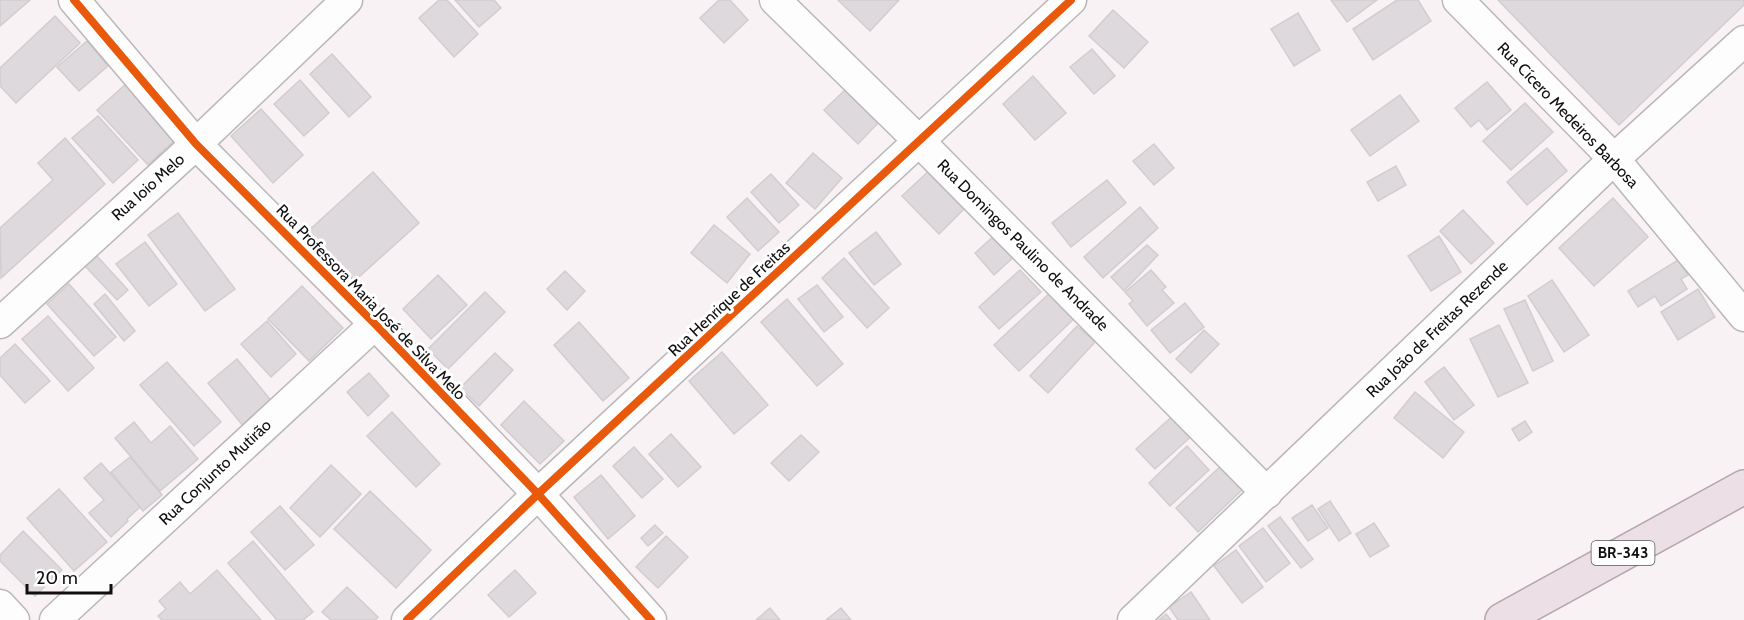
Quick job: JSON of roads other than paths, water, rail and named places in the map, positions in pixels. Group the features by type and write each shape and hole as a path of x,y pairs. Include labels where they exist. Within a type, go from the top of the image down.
{"highway":[{"name":"BR-343","path":"1502,620 1744,487"}],"street":[{"name":"Rua Professora Maria José de Silva Melo","path":"74,0 196,144 375,324 538,494 651,620"},
{"name":"Rua Ioio Melo","path":"0,323 196,144 347,0"},
{"name":"Rua Domingos Paulino de Andrade","path":"775,0 919,141 1268,493"},
{"name":"Rua Henrique de Freitas","path":"407,620 538,494 1071,0"},
{"name":"Rua Cícero Medeiros Barbosa","path":"1458,0 1614,159 1744,316"},
{"name":"Rua João de Freitas Rezende","path":"1133,620 1614,159 1744,41"},
{"name":"Rua Conjunto Mutirão","path":"55,620 375,324"},
{"path":"0,605 14,620"}]}
